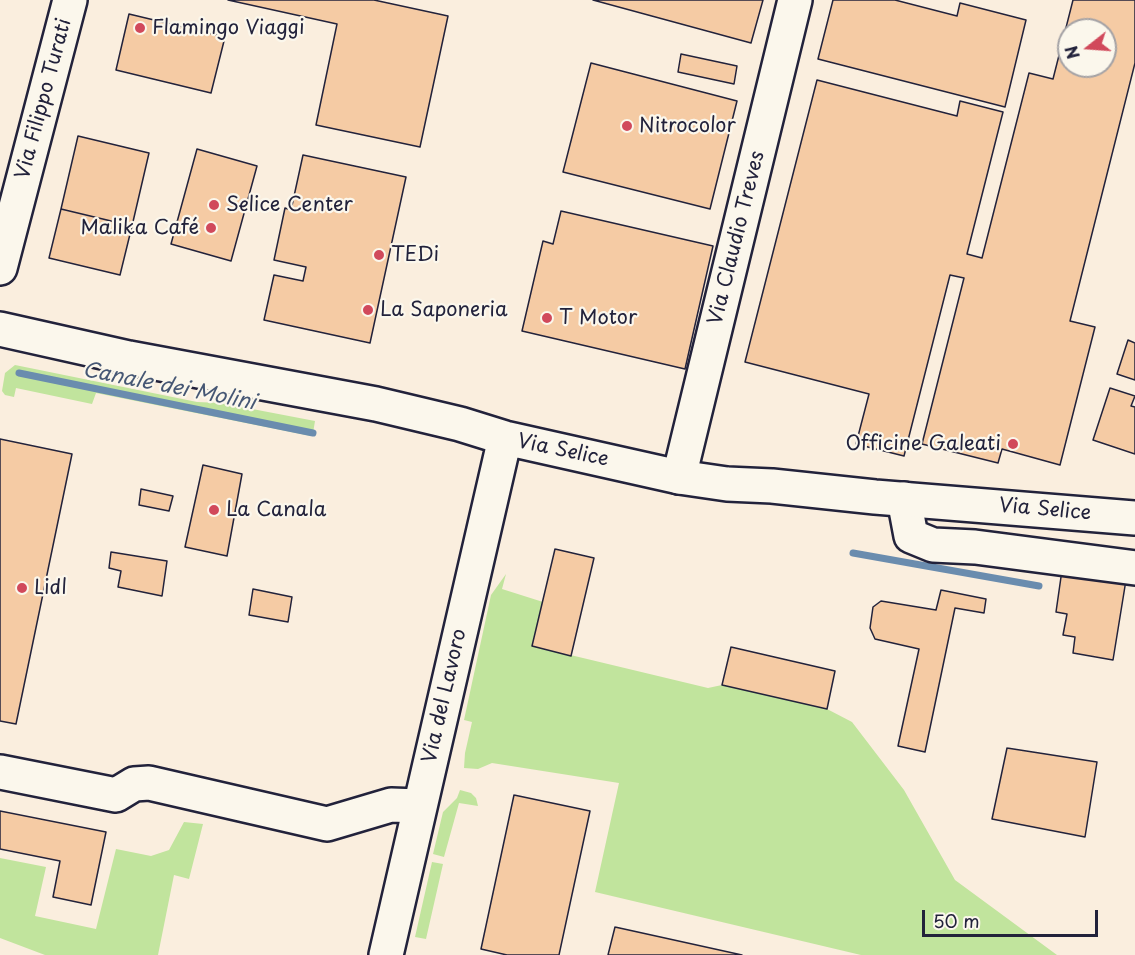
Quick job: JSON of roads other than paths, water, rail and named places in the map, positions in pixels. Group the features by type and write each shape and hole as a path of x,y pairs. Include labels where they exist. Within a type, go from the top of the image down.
{"main road":[{"name":"Via Filippo Turati","path":"0,268 70,0"},
{"name":"Via Claudio Treves","path":"678,477 795,0"},
{"name":"Via Selice","path":"0,329 129,358 376,405 460,424 505,438 678,477 727,484 1135,518"},
{"name":"Via del Lavoro","path":"386,955 505,438"},
{"path":"904,499 911,536 933,545 975,547 1135,568"},
{"path":"0,772 116,795 134,784 149,783 327,824 391,805 419,806"}],"waterway":[{"name":"Canale dei Molini","path":"19,373 313,433"},
{"name":"Canale dei Molini","path":"853,553 1039,586"}],"place":[{"name":"Flamingo Viaggi","path":"140,28"},
{"name":"Nitrocolor","path":"627,126"},
{"name":"Selice Center","path":"214,205"},
{"name":"Malika Café","path":"211,228"},
{"name":"TEDi","path":"379,255"},
{"name":"La Saponeria","path":"368,310"},
{"name":"T Motor","path":"547,318"},
{"name":"Officine Galeati","path":"1013,444"},
{"name":"La Canala","path":"214,510"},
{"name":"Lidl","path":"22,588"}]}
